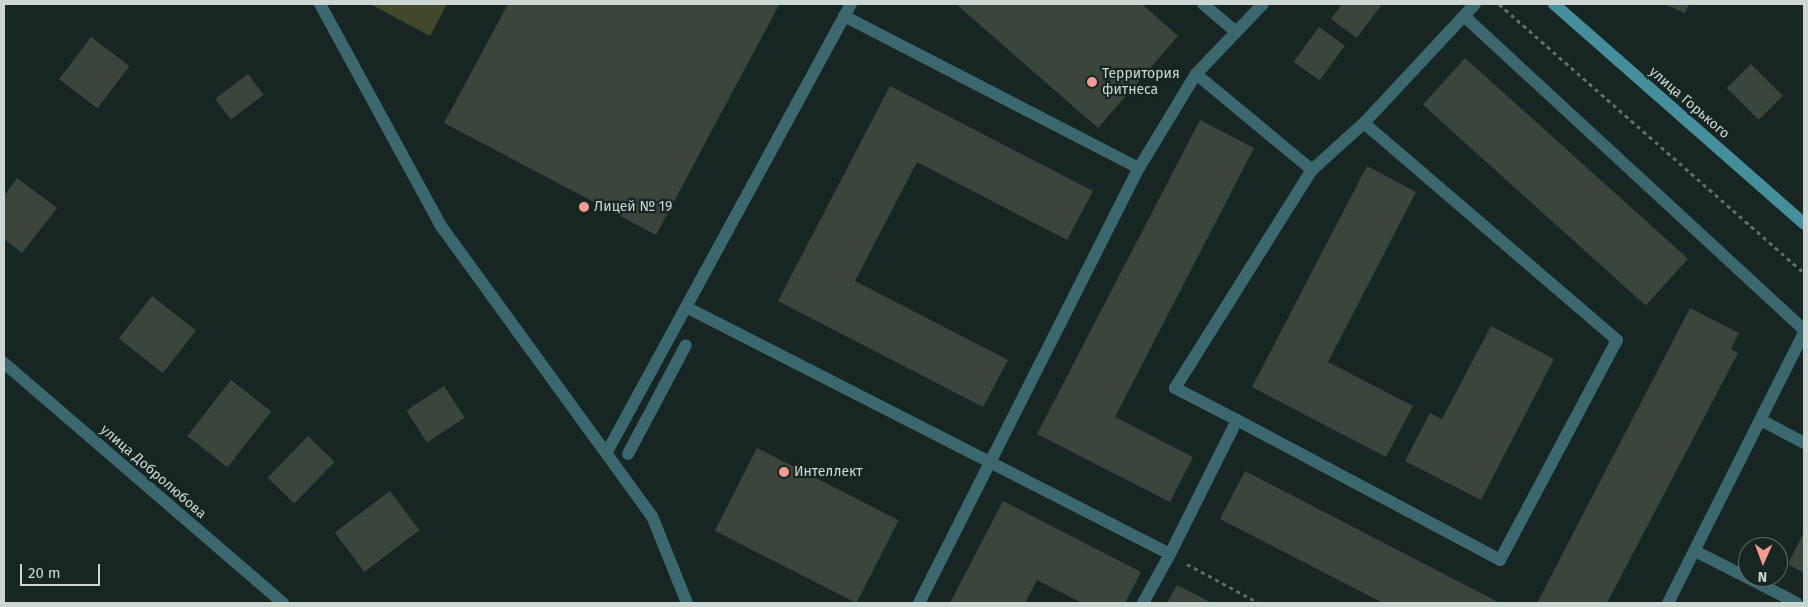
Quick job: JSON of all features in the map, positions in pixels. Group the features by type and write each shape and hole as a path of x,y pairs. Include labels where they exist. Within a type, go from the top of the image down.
{"main road":[{"name":"улица Горького","path":"1554,4 1804,224"}],"street":[{"path":"320,4 441,226 652,516 687,603"},
{"path":"607,452 851,4"},
{"path":"1203,4 1235,31"},
{"path":"919,603 1139,168 1196,74 1235,31 1263,4"},
{"path":"1364,123 1617,340 1500,560 1175,388 1312,170 1364,123 1475,4"},
{"path":"844,16 1139,168"},
{"path":"1464,16 1804,332 1668,603"},
{"path":"1196,74 1312,170"},
{"path":"686,307 990,465 1170,554"},
{"path":"628,454 686,345"},
{"name":"улица Добролюбова","path":"4,363 284,603"},
{"path":"1143,603 1170,554 1237,420"},
{"path":"1761,420 1804,443"},
{"path":"1695,551 1797,603"}],"path":[{"path":"1499,4 1804,273"},
{"path":"1170,554 1259,603"}],"green space":[{"path":"370,4 447,4 430,36"}],"building":[{"path":"508,4 779,5 656,235 444,123"},
{"name":"Территория фитнеса","path":"956,4 1142,4 1178,36 1098,128"},
{"path":"1342,4 1382,4 1357,38 1331,19"},
{"path":"1664,4 1689,4 1685,13"},
{"path":"1319,27 1345,46 1320,81 1294,62"},
{"path":"91,37 129,66 97,108 59,79"},
{"path":"1465,58 1688,259 1646,306 1423,105"},
{"path":"1751,64 1783,96 1759,120 1727,88"},
{"path":"248,74 264,95 231,119 215,99"},
{"path":"890,86 1093,191 1067,240 917,162 855,281 1008,360 983,407 778,301"},
{"path":"1200,120 1254,148 1115,417 1193,457 1170,502 1037,434"},
{"path":"1367,166 1416,192 1328,362 1413,406 1386,457 1252,387"},
{"path":"17,178 57,208 22,253 4,239 4,196"},
{"path":"152,296 196,330 163,373 119,339"},
{"path":"1690,308 1739,333 1731,349 1738,353 1607,603 1537,603"},
{"path":"1491,326 1554,359 1481,500 1405,461 1430,413 1442,419"},
{"path":"231,380 271,411 227,467 187,436"},
{"path":"444,386 465,418 427,442 406,411"},
{"path":"308,436 335,462 294,503 268,478"},
{"path":"757,448 899,520 856,603 715,531"},
{"path":"1245,471 1500,603 1383,603 1220,519"},
{"path":"390,491 419,530 364,572 335,533"},
{"path":"1003,501 1141,572 1125,603 1082,603 1037,580 1025,603 950,603"},
{"path":"1804,532 1804,573 1788,564"},
{"path":"1177,585 1212,603 1167,603"}],"place":[{"name":"Территория фитнеса","path":"1092,82"},
{"name":"Лицей № 19","path":"584,207"},
{"name":"Интеллект","path":"784,472"}]}
